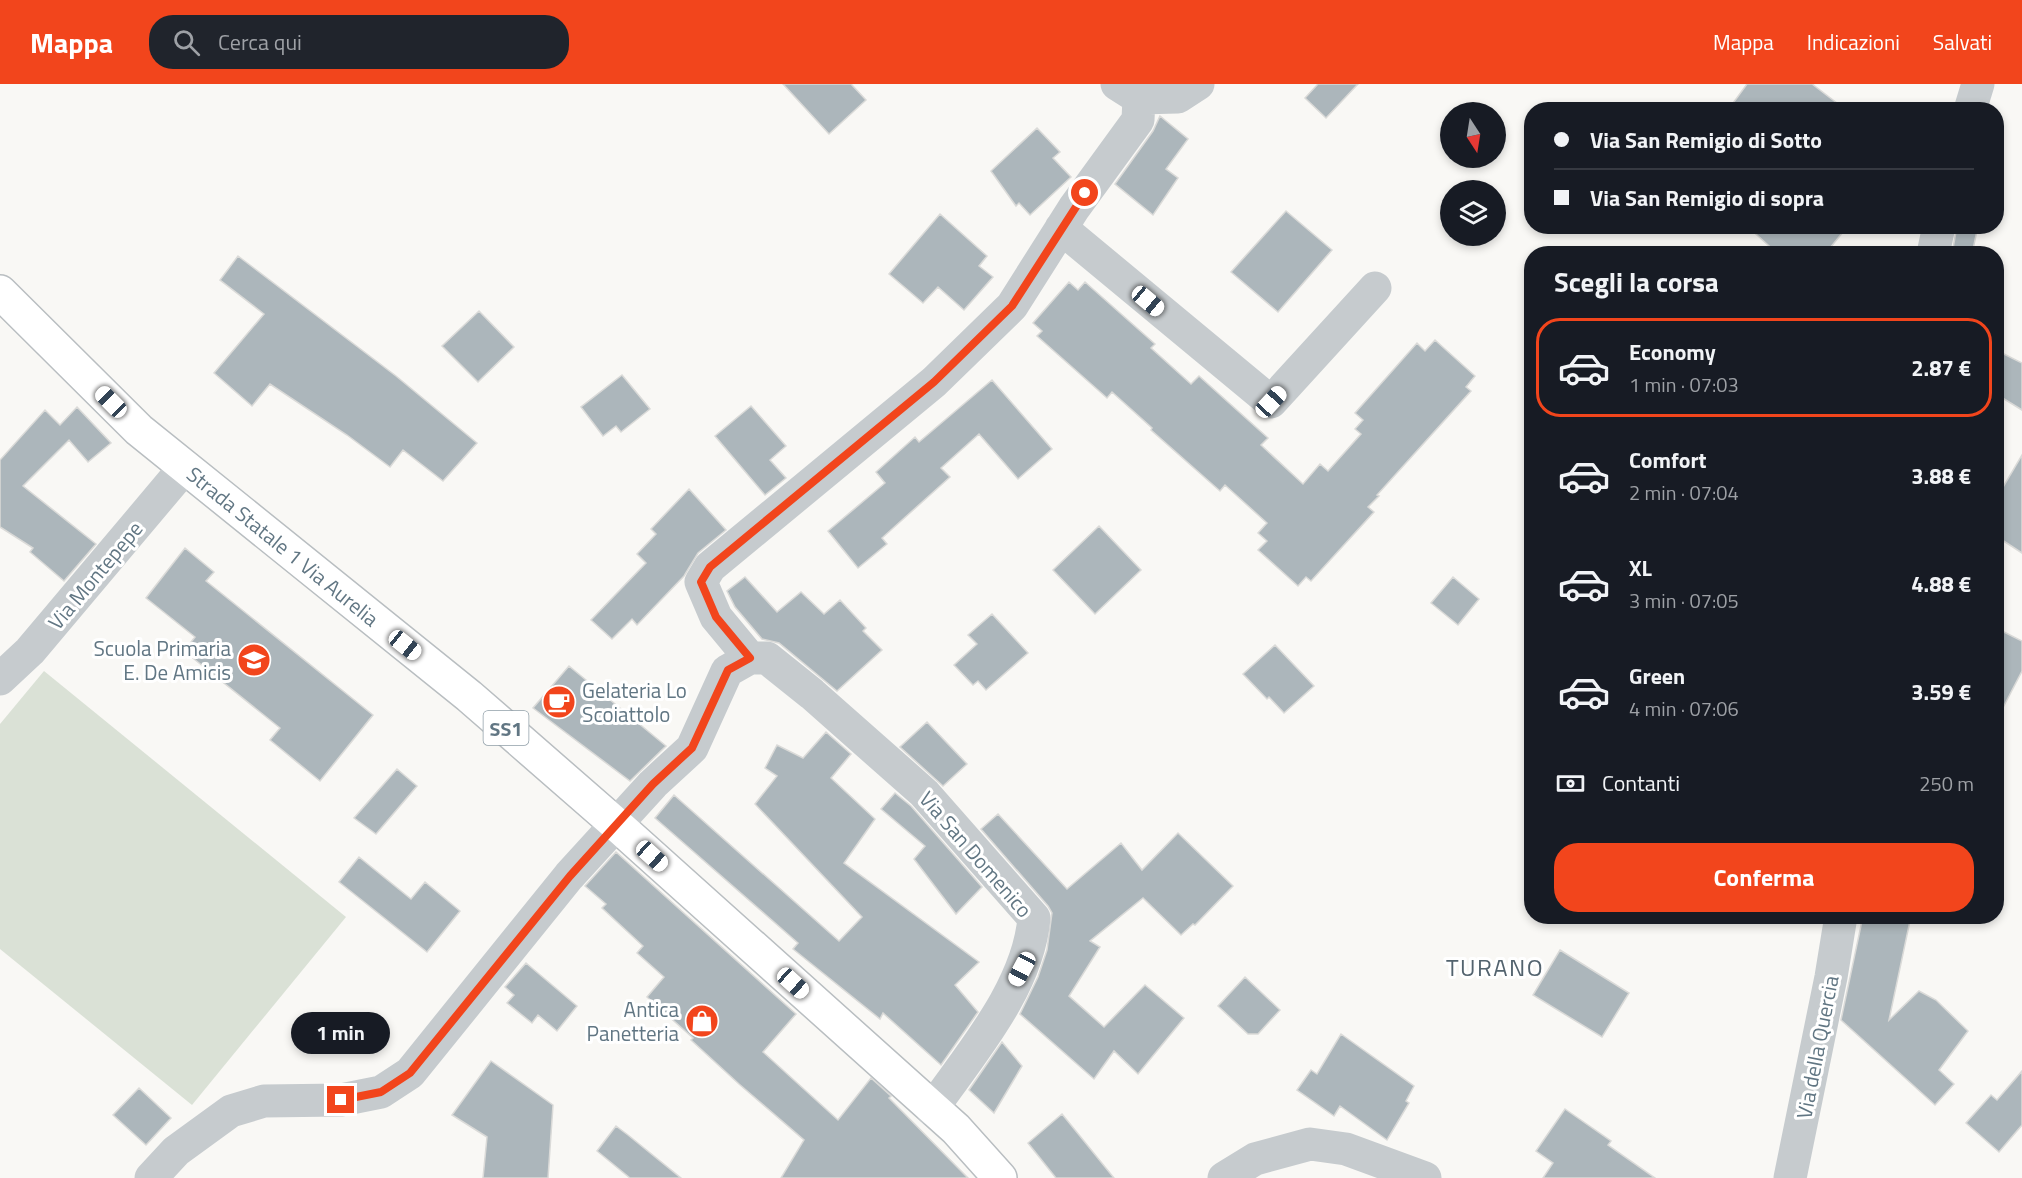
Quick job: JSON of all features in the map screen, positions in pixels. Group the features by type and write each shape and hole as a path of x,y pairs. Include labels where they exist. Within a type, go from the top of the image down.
{"main road":[{"name":"Strada Statale 1 Via Aurelia","path":"0,292 140,430 469,696 617,825 956,1129 1000,1178"}],"street":[{"path":"151,1178 176,1151 231,1111 264,1101 341,1100 381,1092 410,1073 570,876 653,784 692,748 728,670 750,658 716,617 701,582 710,567 934,382 1012,306 1061,228 1138,120 1128,91 1178,97 1198,84"},
{"path":"1972,102 1978,84"},
{"path":"1061,228 1271,402 1375,288"},
{"name":"Via Montepepe","path":"0,679 30,651 185,467"},
{"name":"Via San Domenico","path":"750,658 767,658 812,694 924,793 1034,918 1033,931 1022,969 1001,1008 932,1108"},
{"name":"Via della Quercia","path":"1790,1178 1840,924"},
{"path":"1224,1178 1255,1160 1310,1144 1346,1149 1425,1178"}],"shaded area":[{"path":"44,671 346,917 192,1105 0,949 0,724"}],"building":[{"path":"783,84 851,84 866,100 829,134"},
{"path":"1318,84 1358,84 1326,118 1305,98"},
{"path":"1747,84 1812,84 1836,102 1734,102"},
{"path":"1160,116 1188,139 1166,169 1178,178 1153,215 1115,184 1153,131"},
{"path":"1037,128 1060,152 1053,158 1071,177 1030,215 1019,203 1016,206 991,171"},
{"path":"1286,211 1332,250 1278,312 1231,272"},
{"path":"940,214 987,256 979,266 993,277 964,310 938,287 923,303 889,274"},
{"path":"1756,234 1841,234 1832,246 1769,246"},
{"path":"1956,234 1976,234 1974,246 1953,246"},
{"path":"238,256 396,376 477,443 443,481 403,450 390,467 347,435 270,384 252,406 214,373 264,314 220,280"},
{"path":"1069,282 1078,290 1085,282 1155,344 1151,348 1191,384 1199,376 1268,438 1261,445 1303,484 1320,464 1328,471 1361,434 1355,429 1363,420 1355,413 1417,343 1425,351 1435,340 1475,376 1466,387 1471,391 1368,507 1374,512 1311,581 1306,577 1298,586 1258,550 1267,541 1258,533 1267,523 1225,485 1220,491 1112,392 1107,398 1037,336 1042,331 1033,323"},
{"path":"479,311 514,347 478,382 442,346"},
{"path":"2004,354 2022,363 2022,410 2004,399"},
{"path":"622,375 650,409 621,432 616,426 603,436 581,407"},
{"path":"992,380 1052,449 1018,479 979,434 941,468 950,477 882,538 887,544 858,568 828,531 885,483 876,472 915,437 919,442"},
{"path":"751,406 786,446 770,460 786,478 765,495 715,436"},
{"path":"77,407 111,443 88,462 69,440 23,486 96,544 64,581 30,552 33,548 0,527 0,460 45,410 60,425"},
{"path":"2022,455 2022,553 2004,541 2004,485"},
{"path":"689,489 726,530 698,553 684,576 637,625 632,619 612,639 591,620 646,563 637,554 656,534 651,529"},
{"path":"1099,526 1141,570 1095,614 1053,570"},
{"path":"185,548 214,572 206,581 373,715 320,781 270,740 280,728 184,651 195,637 146,598"},
{"path":"745,577 777,612 801,592 824,614 840,600 866,628 863,631 882,650 837,691 779,643 762,639 735,607 727,591"},
{"path":"1453,577 1479,599 1458,625 1431,603"},
{"path":"992,614 1028,653 986,690 978,681 973,685 954,665 977,644 968,635"},
{"path":"2004,632 2022,641 2022,671 2004,706"},
{"path":"1275,645 1314,686 1284,713 1243,674"},
{"path":"569,666 666,746 630,781 533,708"},
{"path":"927,722 967,764 943,786 900,747"},
{"path":"826,732 851,754 831,778 875,819 844,863 979,962 955,985 978,1012 941,1065 883,1013 880,1019 793,949 798,943 655,818 674,795 839,941 862,917 755,804 777,776 765,768 777,745 803,758"},
{"path":"397,769 417,786 376,834 354,818"},
{"path":"895,793 911,806 982,887 956,914 914,859 925,846 881,809"},
{"path":"998,814 1067,889 1121,843 1142,870 1178,833 1233,886 1195,925 1193,924 1181,935 1143,898 1090,941 1100,947 1069,996 1104,1027 1145,985 1184,1018 1138,1074 1114,1051 1094,1079 1020,1014 1038,977 1047,950 1052,913 981,829"},
{"path":"616,852 796,1014 763,1052 838,1120 871,1078 891,1096 889,1098 968,1178 781,1178 804,1140 739,1084 691,1040 693,1038 647,997 664,977 637,953 643,946 602,908 606,904 585,886"},
{"path":"359,857 411,899 425,882 460,911 427,952 339,882"},
{"path":"1861,924 1909,924 1889,1020 1919,991 1936,1000 1968,1031 1939,1070 1954,1084 1935,1105 1841,1020"},
{"path":"1560,950 1629,993 1602,1037 1533,995"},
{"path":"526,963 577,1006 557,1031 538,1015 532,1023 507,1003 514,995 505,987"},
{"path":"1245,977 1280,1010 1258,1034 1248,1034 1218,1006"},
{"path":"1341,1034 1414,1086 1406,1101 1409,1103 1387,1140 1340,1106 1334,1116 1297,1090 1311,1070 1317,1074"},
{"path":"1002,1042 1022,1066 994,1113 969,1090"},
{"path":"491,1061 553,1105 548,1178 483,1178 487,1137 452,1115"},
{"path":"2022,1071 2022,1125 1999,1152 1966,1123 1991,1095 1997,1100"},
{"path":"139,1088 171,1118 146,1145 113,1115"},
{"path":"1565,1109 1611,1141 1608,1145 1655,1178 1543,1178 1553,1163 1536,1151"},
{"path":"1062,1114 1114,1178 1056,1178 1028,1143"},
{"path":"616,1126 681,1178 630,1178 597,1151"}],"place":[{"name":"Scuola Primaria E. De Amicis","path":"254,660"},
{"name":"Gelateria Lo Scoiattolo","path":"559,702"},
{"name":"Antica Panetteria","path":"702,1021"}],"district":[{"name":"TURANO","path":"1495,967"}],"route":[{"path":"341,1100 381,1092 410,1073 570,876 653,784 692,748 728,670 750,658 716,617 701,582 710,567 934,382 1012,306 1085,193"}]}
